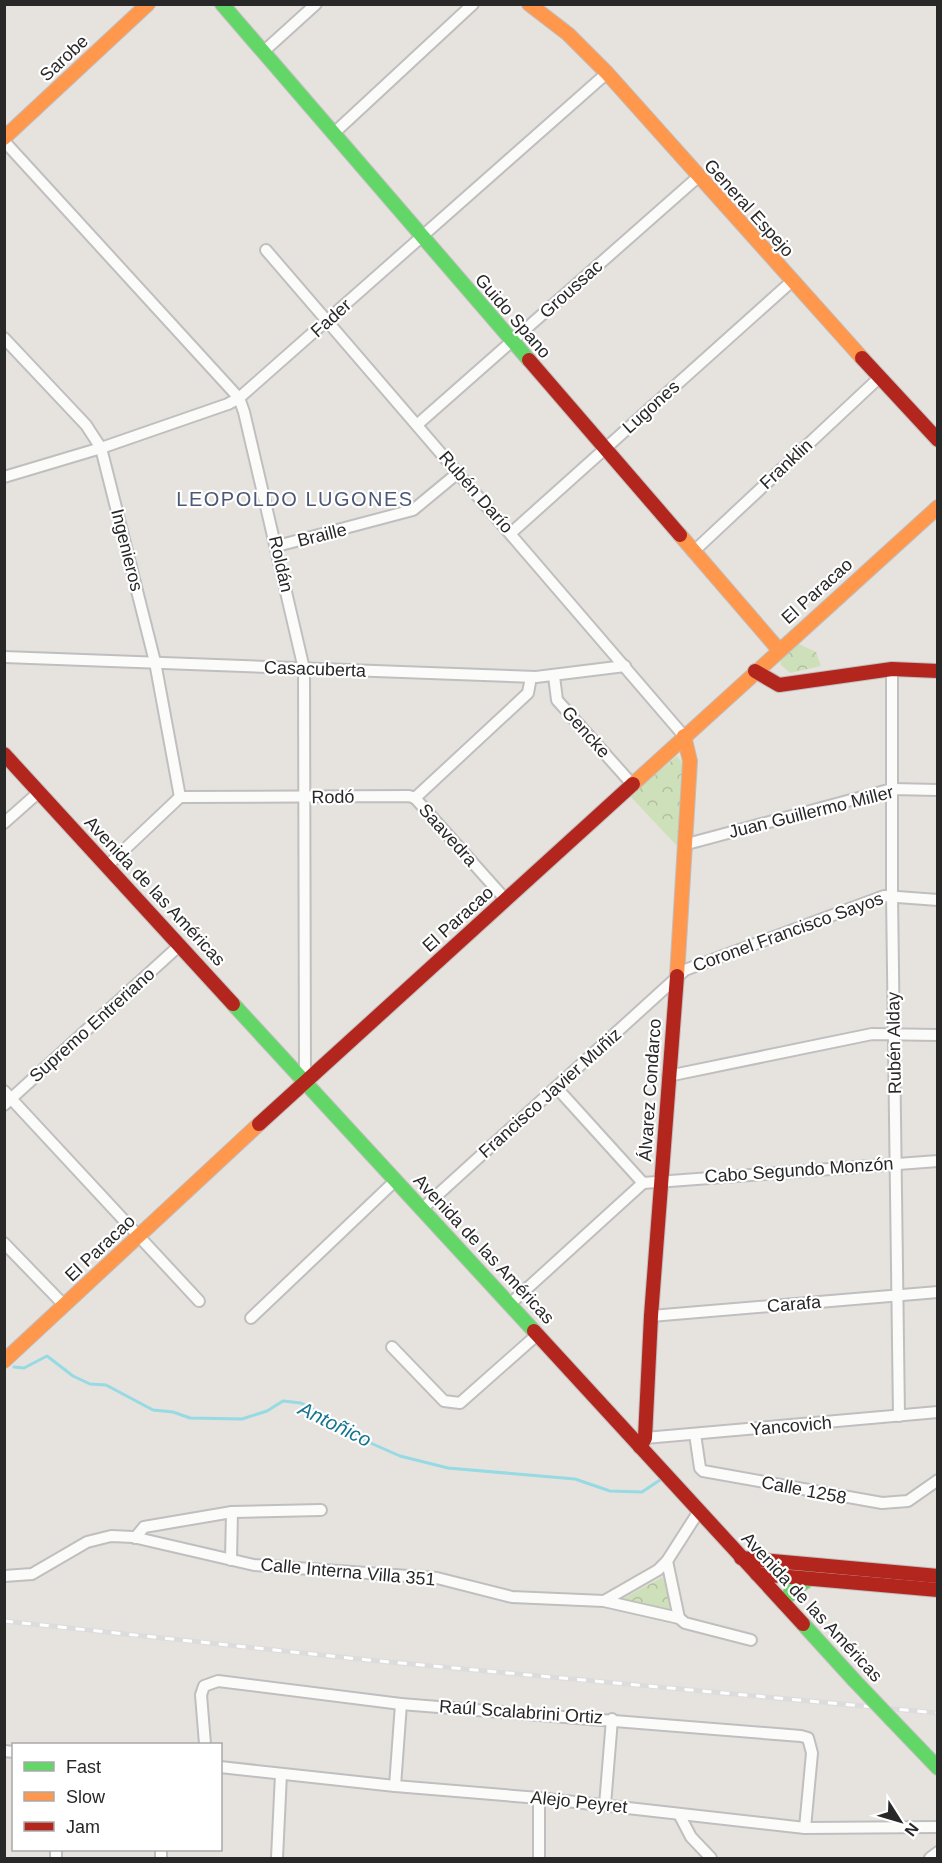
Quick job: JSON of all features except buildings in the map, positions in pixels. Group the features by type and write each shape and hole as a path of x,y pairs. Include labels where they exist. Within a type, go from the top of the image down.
{"main road":[{"name":"Sarobe","path":"4,140 148,4"},
{"name":"Guido Spano","path":"222,4 778,650"},
{"name":"General Espejo","path":"529,4 568,34 607,74 791,282 938,440"},
{"name":"El Paracao","path":"4,1361 305,1081 938,507"},
{"path":"755,671 779,685 892,669 938,670"},
{"name":"Álvarez Condarco","path":"643,1442 668,1076 687,844 690,761 684,736"},
{"name":"Avenida de las Américas","path":"4,754 510,1304 643,1442 741,1558 938,1768"},
{"path":"741,1558 938,1576"},
{"path":"757,1575 938,1590"},
{"path":"783,1602 792,1591 810,1578"}],"street":[{"path":"263,52 316,4"},
{"path":"334,133 474,4"},
{"name":"Fader","path":"4,477 101,448 228,404 239,398 607,74"},
{"name":"Roldán","path":"4,140 239,398 277,546 304,669 305,1081"},
{"name":"Groussac","path":"418,424 698,177"},
{"name":"Rubén Darío","path":"266,250 684,736"},
{"name":"Lugones","path":"511,533 791,282"},
{"name":"Ingenieros","path":"4,338 86,425 101,448 155,662 180,797"},
{"name":"Franklin","path":"693,552 880,377"},
{"name":"Braille","path":"277,546 412,510 459,472"},
{"name":"Casacuberta","path":"4,657 531,677 625,666"},
{"name":"Rubén Alday","path":"892,669 892,895 899,1416"},
{"name":"Gencke","path":"554,676 557,700 632,784"},
{"path":"415,798 528,693 531,677"},
{"name":"Juan Guillermo Miller","path":"687,844 892,789 938,790"},
{"path":"4,823 39,792"},
{"name":"Rodó","path":"180,797 409,796 415,798"},
{"path":"107,866 180,797"},
{"name":"Saavedra","path":"415,798 506,900"},
{"name":"Coronel Francisco Sayos","path":"676,976 692,967 892,895 938,900"},
{"name":"Supremo Entreriano","path":"7,1098 180,945"},
{"name":"Francisco Javier Muñiz","path":"422,1209 676,976"},
{"path":"668,1076 872,1034 894,1032 938,1035"},
{"path":"510,1304 643,1183 556,1087"},
{"path":"7,1098 198,1301"},
{"name":"Cabo Segundo Monzón","path":"643,1183 938,1161"},
{"path":"251,1318 396,1180"},
{"path":"4,1244 64,1305"},
{"name":"Carafa","path":"651,1316 938,1292"},
{"path":"392,1347 444,1401 453,1404 460,1403 538,1334"},
{"name":"Yancovich","path":"643,1442 695,1434 938,1412"},
{"name":"Calle 1258","path":"695,1434 700,1468 703,1471 882,1503 908,1501 938,1480"},
{"path":"135,1538 144,1527 232,1512 321,1510"},
{"path":"604,1601 658,1569 667,1561 699,1511"},
{"path":"231,1560 232,1512"},
{"name":"Calle Interna Villa 351","path":"4,1576 32,1574 87,1542 111,1536 135,1538 254,1565 436,1578 512,1597 604,1601 679,1618 685,1623 751,1640"},
{"path":"667,1561 679,1618"},
{"name":"Raúl Scalabrini Ortiz","path":"205,1743 201,1695 204,1686 211,1681 400,1704 612,1719 808,1738 812,1753 805,1828"},
{"path":"395,1786 400,1704"},
{"path":"605,1805 612,1719"},
{"name":"Alejo Peyret","path":"222,1767 395,1786 539,1798 805,1828 938,1827"},
{"path":"277,1858 281,1774"},
{"path":"538,1858 539,1798"},
{"path":"679,1814 691,1837 711,1858"},
{"path":"930,1858 938,1852"}],"green space":[{"path":"799,644 816,652 821,666 790,673 780,664 782,658"},
{"path":"677,756 684,765 678,847 630,796"},
{"path":"663,1577 671,1609 622,1599"}],"waterway":[{"name":"Antoñico","path":"14,1367 24,1368 47,1356 73,1376 90,1384 106,1385 153,1410 173,1412 190,1418 242,1419 267,1411 283,1401 301,1403 333,1419 366,1441 400,1456 448,1468 575,1479 610,1491 642,1492 663,1478"}],"railway":[{"path":"4,1621 368,1660 938,1713"}],"traffic: fast":[{"path":"222,4 529,360"},
{"path":"233,1004 534,1331"},
{"path":"783,1602 792,1591 810,1578"},
{"path":"803,1624 854,1680"},
{"path":"854,1680 892,1720"},
{"path":"892,1720 938,1768"}],"traffic: slow":[{"path":"4,138 148,4"},
{"path":"529,4 568,34 607,73 862,358"},
{"path":"633,784 938,507"},
{"path":"680,535 779,650"},
{"path":"677,976 690,761 684,736"},
{"path":"4,1361 259,1124"}],"traffic: jam":[{"path":"862,358 938,440"},
{"path":"529,360 680,535"},
{"path":"755,671 779,685 892,669 938,671"},
{"path":"4,754 233,1004"},
{"path":"259,1124 633,784"},
{"path":"640,1447 645,1438 651,1316 677,976"},
{"path":"534,1331 803,1624"},
{"path":"741,1558 938,1576"},
{"path":"757,1574 938,1590"}],"district":[{"name":"LEOPOLDO LUGONES","path":"295,499"}]}
